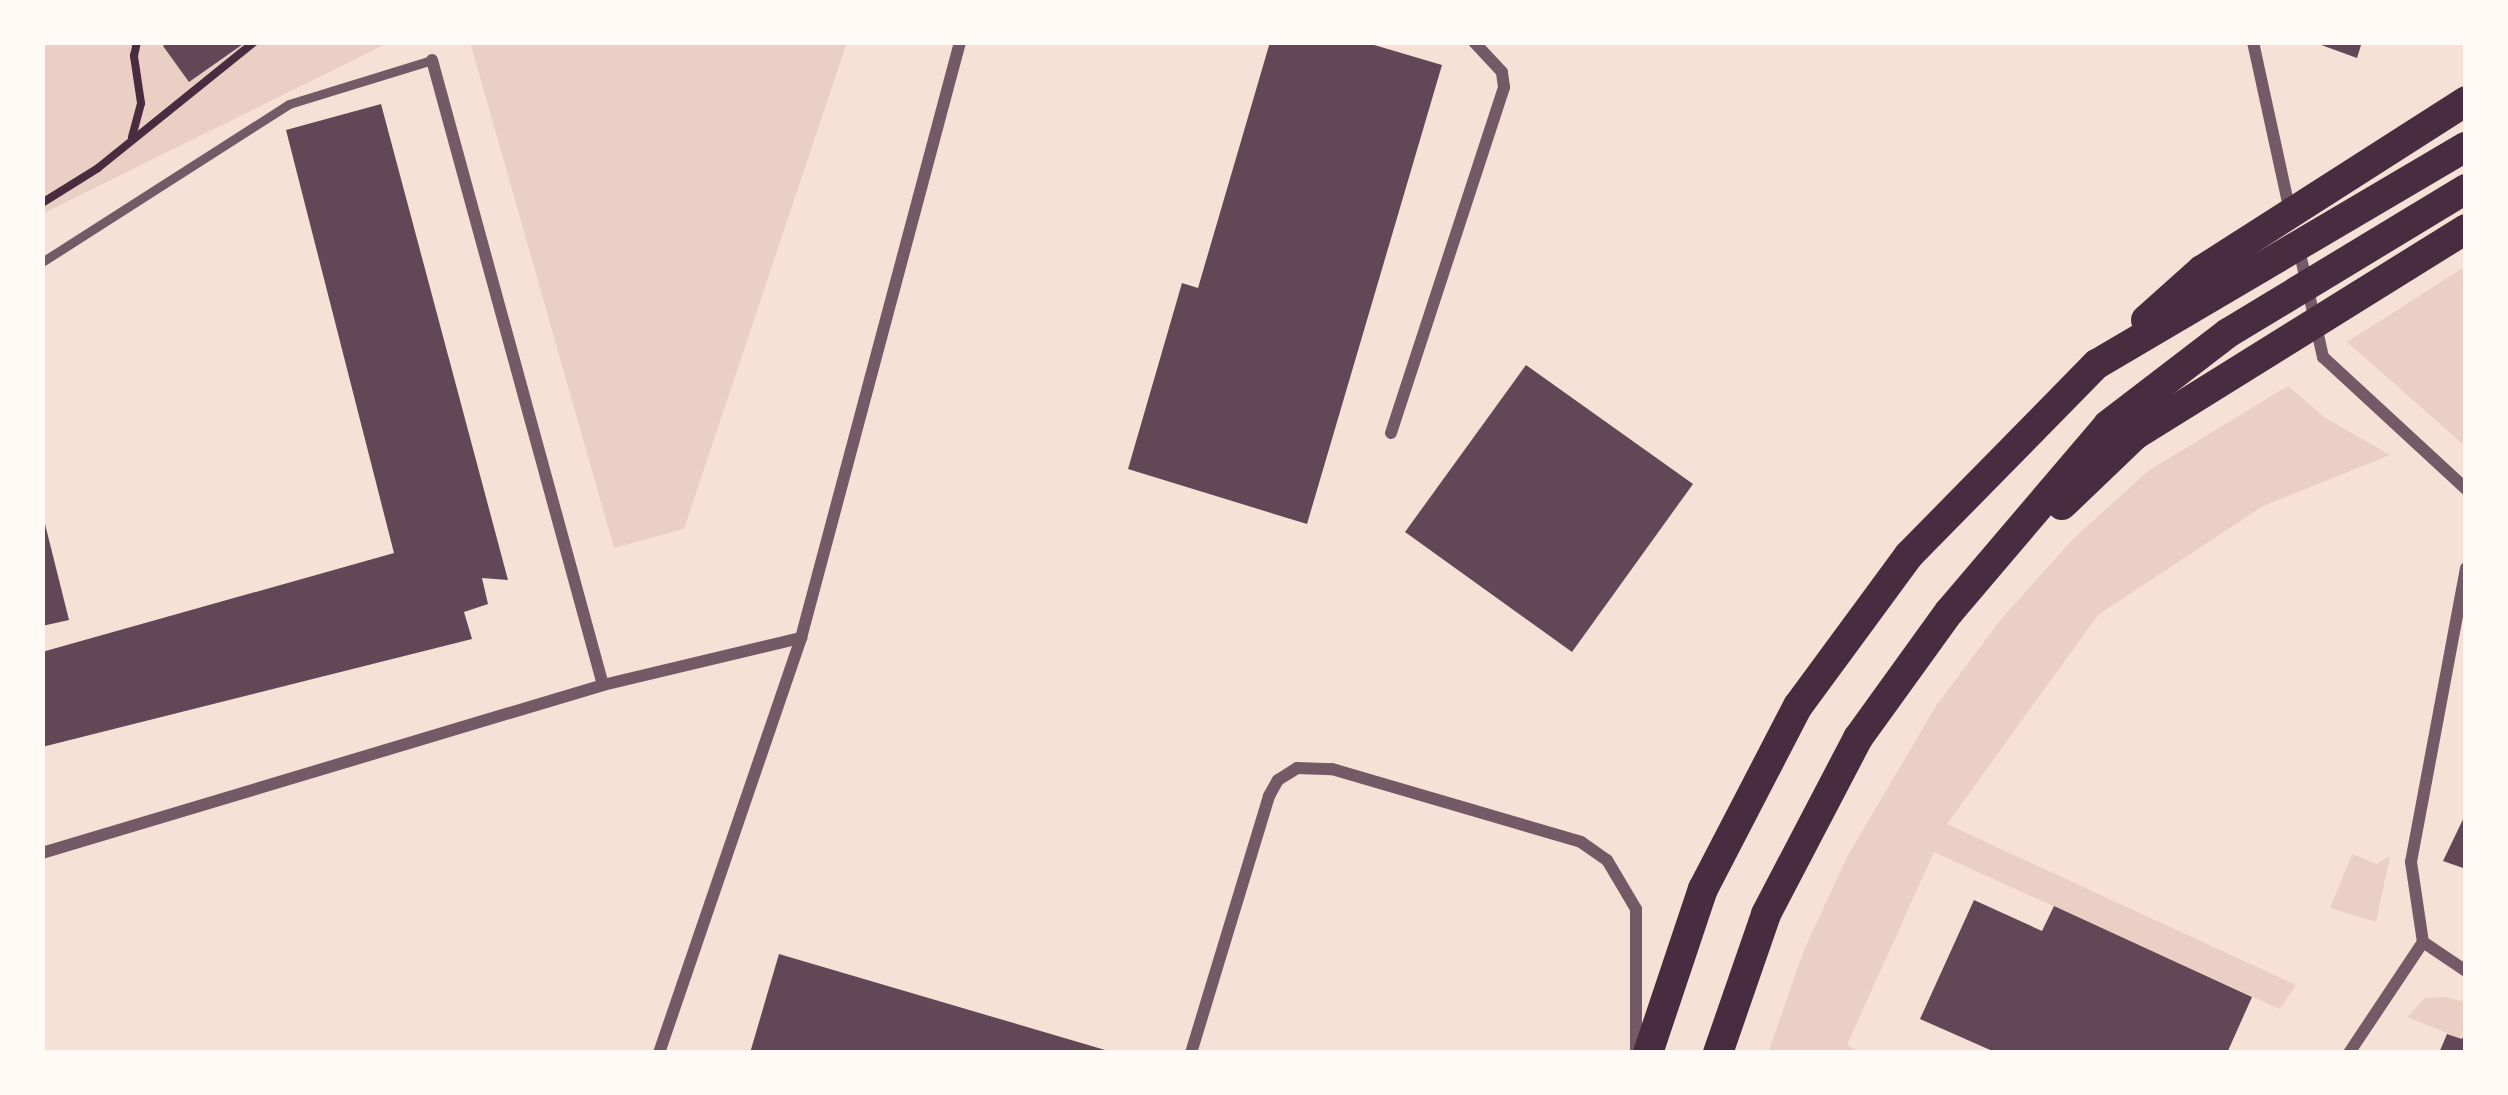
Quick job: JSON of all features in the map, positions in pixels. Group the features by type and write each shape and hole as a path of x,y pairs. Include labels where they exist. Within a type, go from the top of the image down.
{"main road":[{"path":"1648,1053 1703,890 1798,706 1909,555 2098,364 2345,178 2466,101"},
{"path":"2208,283 2360,212 2466,147"},
{"path":"1718,1053 1766,914 1858,738 1949,612 2108,424 2228,333 2466,189"},
{"path":"1949,612 2135,435 2242,364 2466,229"}],"street":[{"path":"658,1053 801,638 960,42"},
{"path":"1391,433 1504,87 1502,72 1474,42"},
{"path":"2253,42 2323,357 2466,489"},
{"path":"432,60 603,685"},
{"path":"2349,1053 2423,942 2410,862 2466,568"},
{"path":"42,853 603,685 801,638"},
{"path":"1191,1053 1269,796 1278,780 1297,768 1332,769 1581,842 1607,860 1636,909 1636,1053"},
{"path":"2423,942 2466,971"}],"lane":[{"path":"42,262 289,104 432,60"}],"path":[{"path":"132,139 141,104 134,56 137,42"},
{"path":"42,203 254,42"}],"shaded area":[{"path":"42,42 390,42 42,214"},
{"path":"470,42 847,42 684,529 614,548"},
{"path":"2466,266 2466,447 2347,342"},
{"path":"2288,386 2324,417 2390,455 2263,506 2098,615 1947,824 2296,985 2280,1009 1934,852 1847,1045 1862,1053 1768,1053 1804,950 1847,857 1936,706 2002,618 2073,539 2148,471"},
{"path":"2352,854 2377,864 2390,856 2376,922 2330,908"},
{"path":"2425,998 2466,1002 2462,1039 2407,1017"}],"building":[{"path":"168,42 246,42 189,82 163,46"},
{"path":"1270,42 1364,42 1442,65 1307,524 1128,469 1182,283 1198,288"},
{"path":"2313,42 2362,42 2357,58"},
{"path":"381,104 508,580 482,578 488,604 464,612 472,639 42,747 42,652 394,553 286,130"},
{"path":"1526,365 1693,484 1572,652 1405,532"},
{"path":"42,512 69,620 42,626"},
{"path":"2466,813 2466,869 2443,861"},
{"path":"1974,900 2042,931 2054,906 2252,997 2227,1053 1997,1053 1920,1019"},
{"path":"779,954 1112,1052 1112,1053 750,1053"},
{"path":"2466,1030 2466,1053 2439,1053 2447,1034 2462,1039"}]}
